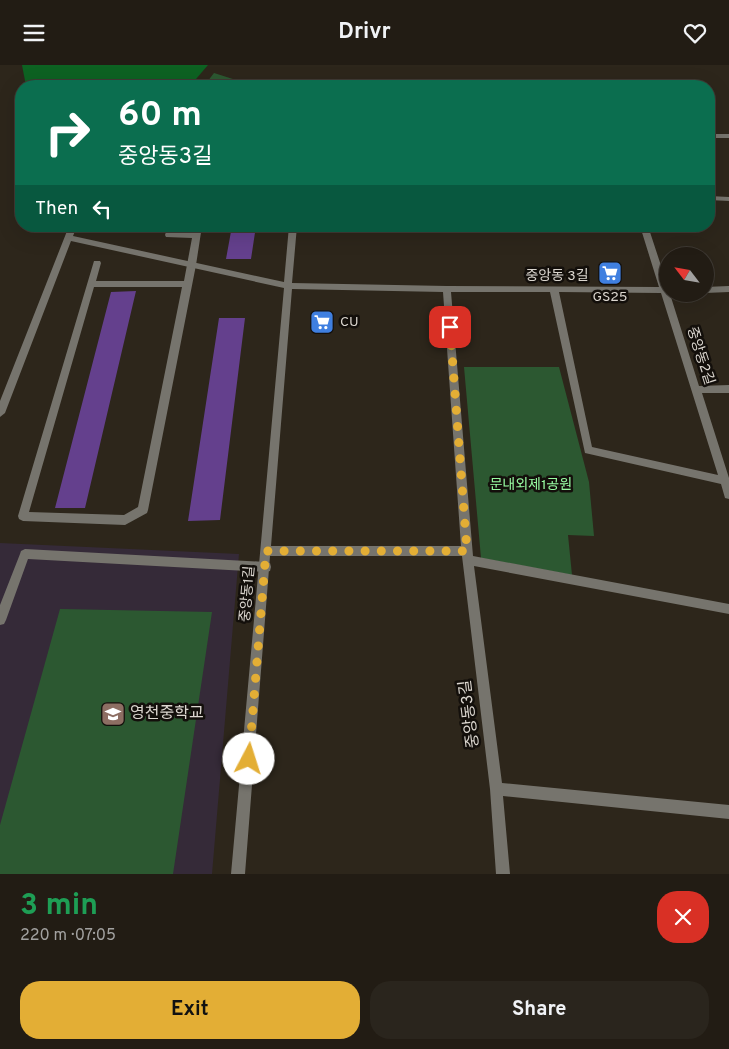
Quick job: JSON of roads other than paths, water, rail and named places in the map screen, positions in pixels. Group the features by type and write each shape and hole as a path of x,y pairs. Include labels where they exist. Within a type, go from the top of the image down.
{"street":[{"path":"715,136 729,136"},
{"path":"715,198 729,199"},
{"path":"0,413 71,232"},
{"path":"170,232 169,235 186,232"},
{"path":"97,263 23,516 125,519 143,510 192,265 197,232"},
{"name":"중앙동1길","path":"238,874 266,567 293,232"},
{"name":"중앙동2길","path":"646,232 659,270"},
{"name":"중앙동 3길","path":"69,238 289,286 659,290"},
{"path":"91,284 187,284"},
{"name":"중앙동3길","path":"447,289 467,556 496,789 503,874"},
{"path":"714,289 729,289"},
{"path":"554,290 588,450 727,482"},
{"name":"중앙동2길","path":"670,303 727,482 729,495"},
{"path":"697,390 729,389"},
{"path":"266,551 467,556 729,609"},
{"path":"0,620 25,554 266,567"},
{"path":"496,789 729,812"}],"place":[{"name":"GS25","path":"610,273"},
{"name":"CU","path":"322,322"},
{"name":"영천중학교","path":"113,714"}],"park label":[{"name":"문내외제1공원","path":"531,485"}]}
